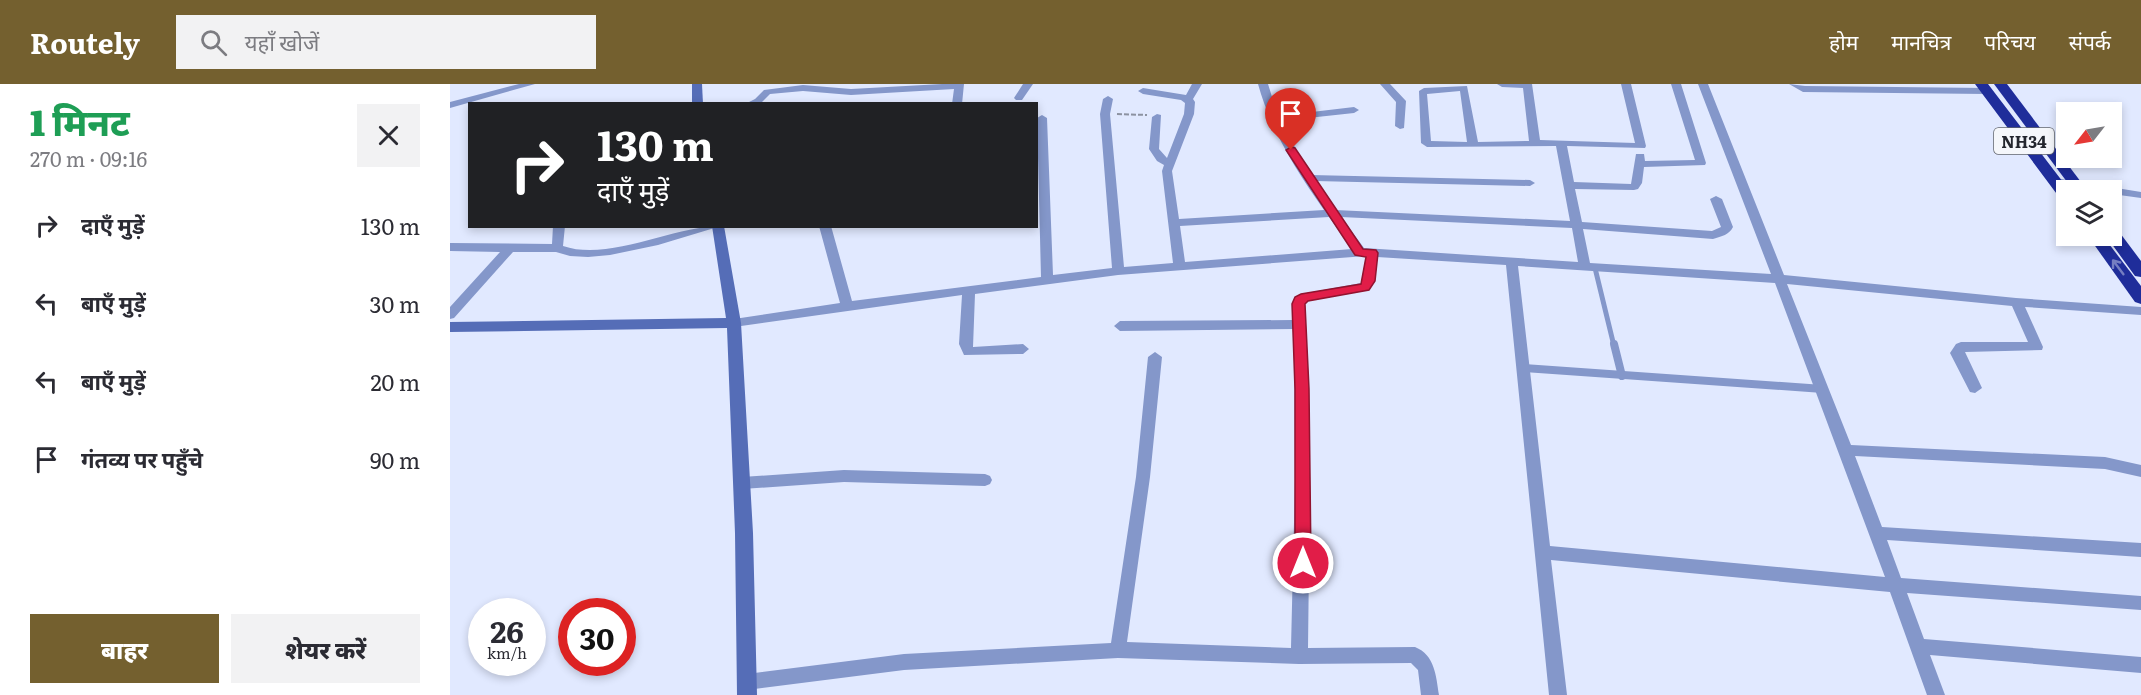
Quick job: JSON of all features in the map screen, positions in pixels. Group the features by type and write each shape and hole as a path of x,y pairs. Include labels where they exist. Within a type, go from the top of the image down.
{"highway":[{"name":"NH34","path":"2000,84 2072,180"},
{"name":"NH34","path":"1983,87 2055,182"},
{"path":"2102,246 2141,298"},
{"path":"2122,246 2141,272"}],"main road":[{"path":"697,84 698,102"},
{"path":"707,84 708,102"},
{"path":"717,228 734,323 742,483 747,689"},
{"path":"450,327 734,323"}],"street":[{"path":"450,105 530,84"},
{"path":"1019,98 1028,84"},
{"path":"1188,99 1197,84"},
{"path":"1263,84 1282,136 1332,213 1366,253 1369,281 1365,287 1305,297 1300,300 1303,563 1299,656"},
{"path":"1385,84 1401,100 1400,126"},
{"path":"1502,84 1527,84 1535,144"},
{"path":"1570,185 1634,187 1637,183 1641,146 1626,84"},
{"path":"1640,164 1701,163 1676,84"},
{"path":"1703,84 1846,450 1936,695"},
{"path":"1794,84 1803,89 1983,87"},
{"path":"755,102 767,92 803,88 851,92 884,88 958,85 957,102"},
{"path":"1473,145 1464,86 1430,89 1422,93 1426,143 1431,145 1473,145 1561,143 1641,146"},
{"path":"1143,91 1188,99"},
{"path":"1108,99 1105,114 1118,271"},
{"path":"1179,264 1167,181 1169,163 1191,106 1188,99"},
{"path":"1274,119 1354,110"},
{"path":"1157,117 1154,149 1161,159 1169,163"},
{"path":"1041,118 1047,280"},
{"path":"1561,143 1577,225 1590,267"},
{"path":"1309,178 1530,183"},
{"path":"2122,193 2141,195"},
{"path":"1174,223 1332,213 1577,225 1713,235 1727,227 1716,200"},
{"path":"557,248 559,228"},
{"path":"450,248 557,248 569,254 597,253 642,246 710,228"},
{"path":"826,228 848,306"},
{"path":"450,315 510,248"},
{"path":"734,323 848,306 1179,264 1366,253 1779,279 2016,302 2141,311"},
{"path":"1512,262 1558,695"},
{"path":"969,290 965,344 969,352 1023,349"},
{"path":"1975,388 1957,352 1961,347 1969,345 2028,349 2037,347 2016,302"},
{"path":"1120,326 1300,324"},
{"path":"1118,650 1143,477 1155,357"},
{"path":"1846,450 2105,463 2140,473"},
{"path":"742,483 844,476 985,480"},
{"path":"1877,533 2141,550"},
{"path":"1543,552 1896,585 2141,603"},
{"path":"1918,646 2141,665"},
{"path":"747,689 904,663 1118,650 1299,656 1415,655 1426,667 1430,695"}],"lane":[{"path":"1590,267 1622,376"},
{"path":"1523,368 1822,390"}],"path":[{"path":"1105,114 1157,117"}],"route":[{"path":"1291,150 1360,252 1372,253 1369,281 1365,287 1359,290 1305,297 1300,300 1299,304 1303,563"}]}
